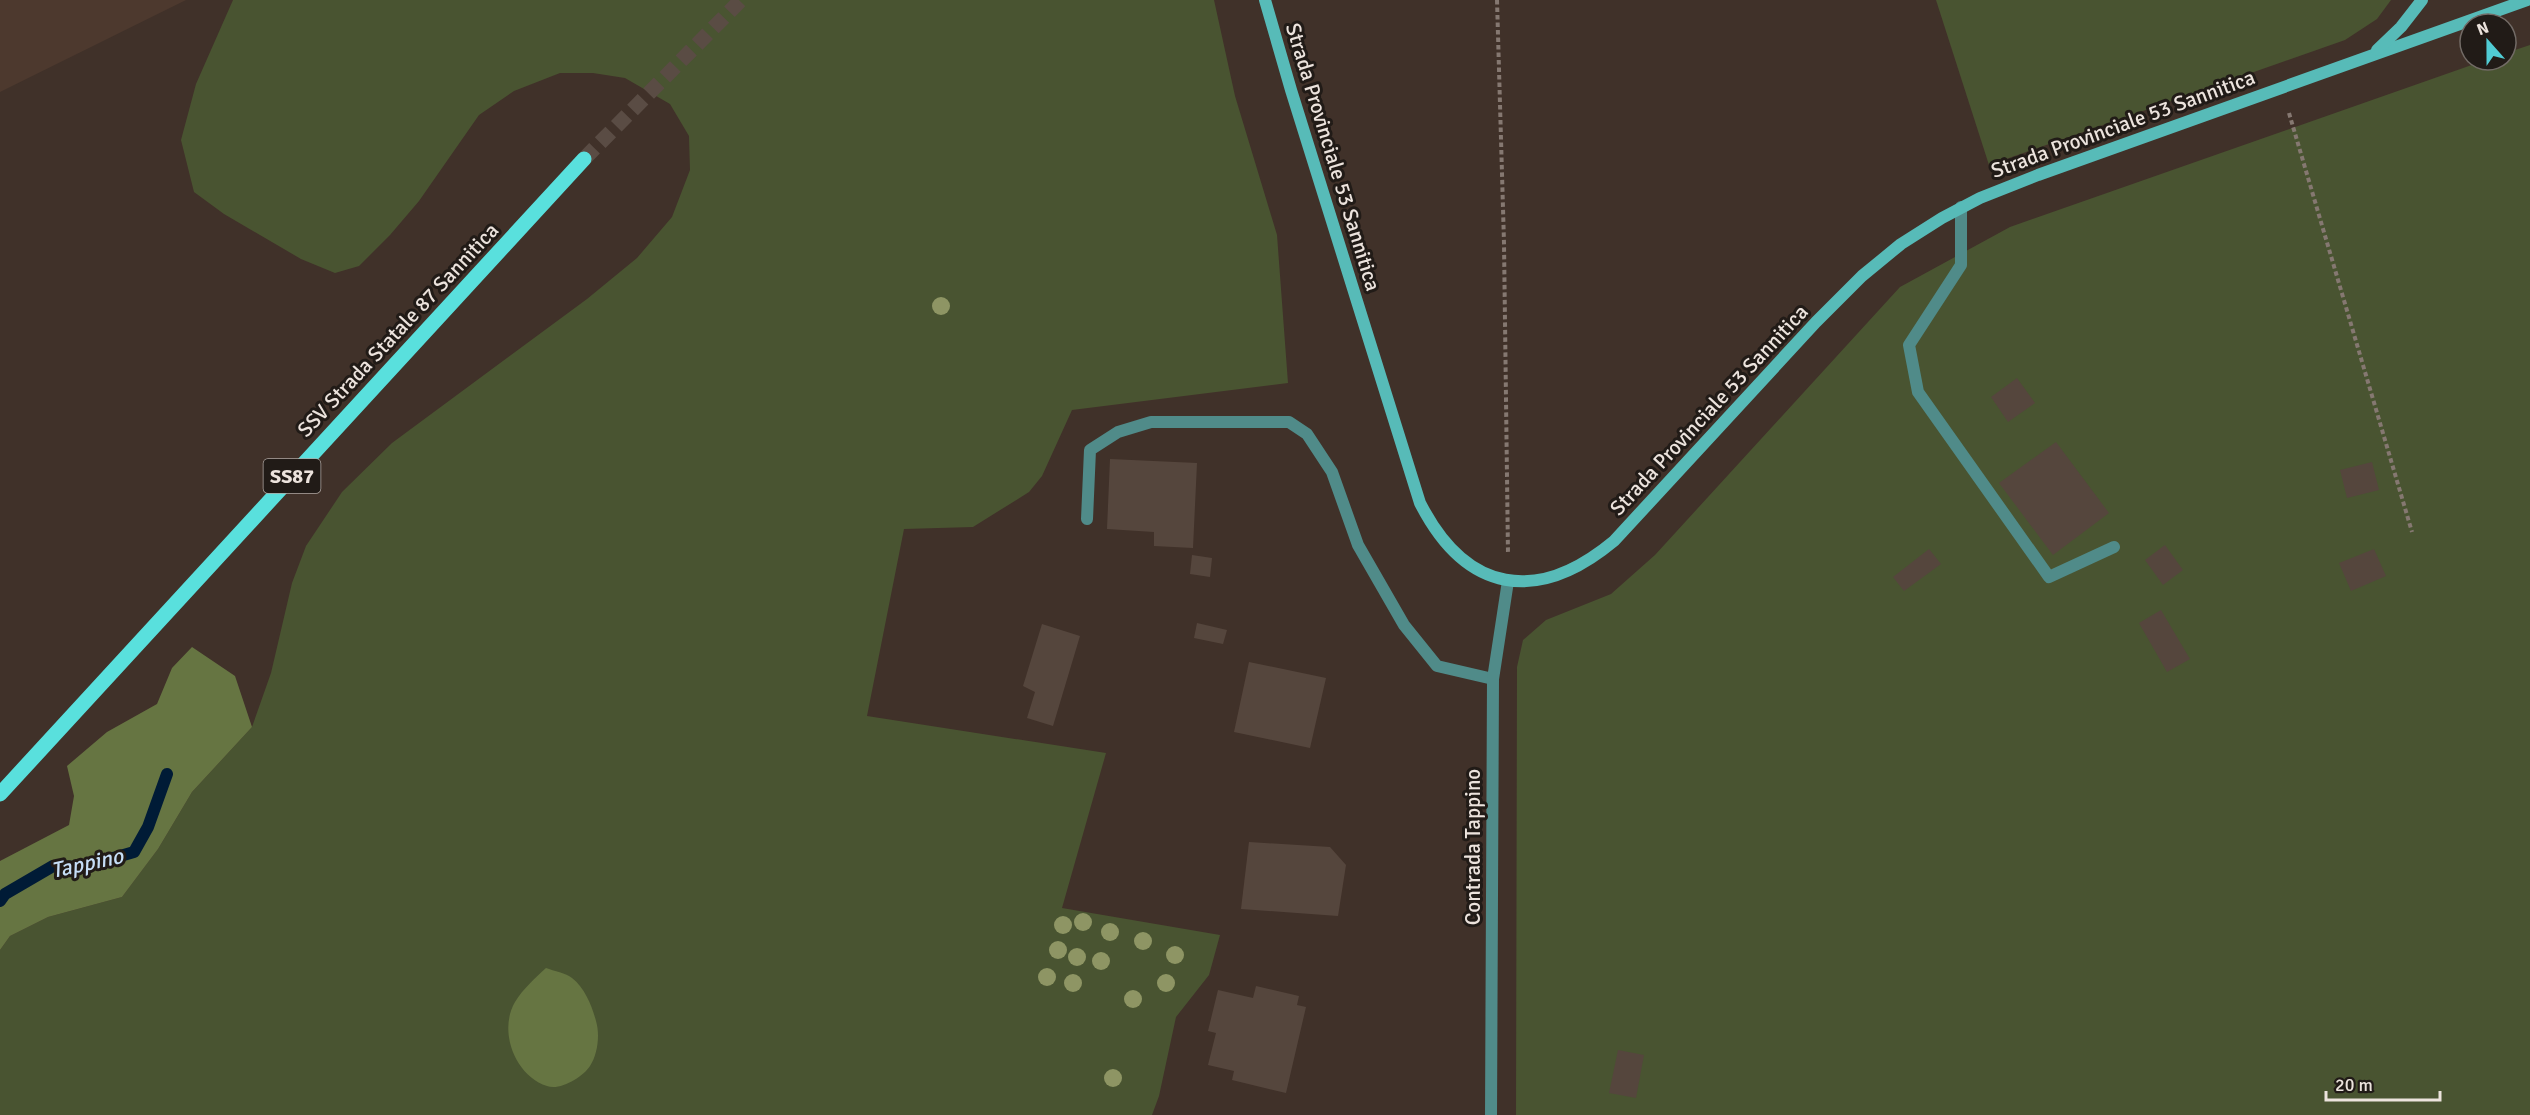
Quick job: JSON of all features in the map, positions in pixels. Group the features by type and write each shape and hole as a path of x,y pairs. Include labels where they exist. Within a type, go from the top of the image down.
{"main road":[{"name":"SSV Strada Statale 87 Sannitica","path":"0,794 584,159"}],"street":[{"name":"Strada Provinciale 53 Sannitica","path":"1265,0 1420,503 1436,533 1456,555 1487,574 1508,580 1531,582 1555,577 1579,565 1614,541 1846,291 1901,244 1961,207 2028,178 2527,0"},
{"path":"2371,55 2401,27 2422,0"},
{"path":"1961,207 1961,265 1909,345 1918,392 2049,577 2114,547"},
{"path":"1087,519 1090,450 1118,432 1151,422 1289,422 1307,434 1332,472 1358,545 1404,625 1437,666 1493,679"},
{"name":"Contrada Tappino","path":"1491,1115 1493,679 1508,580"}],"path":[{"path":"1497,0 1504,243 1508,580"},
{"path":"2281,86 2412,532"}],"shaded area":[{"path":"0,0 186,0 0,92"}],"green space":[{"path":"233,0 1214,0 1235,96 1277,235 1288,383 1072,410 1042,476 1029,492 973,527 904,529 867,716 1106,753 1062,908 1220,935 1209,975 1176,1017 1159,1096 1152,1115 0,1115 0,950 10,936 48,917 122,897 158,849 192,792 252,727 271,673 292,583 306,546 342,492 392,443 587,299 637,258 672,217 690,170 689,136 670,104 625,78 593,73 560,73 514,91 479,115 419,201 390,235 359,266 335,273 301,259 224,214 194,192 181,140 196,84"},
{"path":"1936,0 2391,0 2377,19 2345,40 1989,165"},
{"path":"2530,45 2530,1115 1516,1115 1517,667 1523,640 1546,620 1611,594 1655,555 1900,287 2010,227 2458,70 2458,72 2518,72 2518,49"},
{"path":"192,647 235,676 252,727 192,792 158,849 122,897 48,917 10,936 0,950 0,861 69,825 74,796 67,766 107,732 157,704 172,668"},
{"path":"546,968 563,973 577,982 592,1009 598,1032 598,1044 590,1066 571,1082 558,1087 547,1086 526,1073 518,1063 509,1039 508,1026 515,1002 525,988"}],"building":[{"path":"2017,378 2035,403 2008,422 1991,397"},
{"path":"2056,442 2109,513 2053,555 1999,483"},
{"path":"1110,459 1197,463 1193,548 1154,546 1154,532 1107,529"},
{"path":"2372,462 2379,490 2347,498 2340,470"},
{"path":"2165,545 2183,570 2163,585 2145,560"},
{"path":"1929,549 1941,564 1904,591 1893,577"},
{"path":"2374,549 2386,576 2351,591 2339,563"},
{"path":"1192,555 1212,558 1210,577 1190,574"},
{"path":"2161,610 2190,659 2167,672 2139,623"},
{"path":"1197,623 1227,630 1223,644 1194,638"},
{"path":"1042,624 1080,636 1053,726 1027,718 1035,692 1023,686"},
{"path":"1249,662 1326,678 1310,748 1234,732"},
{"path":"1249,842 1330,847 1346,865 1338,916 1241,909"},
{"path":"1256,986 1299,996 1297,1005 1306,1007 1286,1093 1232,1080 1234,1071 1208,1065 1216,1033 1208,1031 1218,990 1253,998"},
{"path":"1618,1050 1644,1055 1636,1098 1609,1093"}],"waterway":[{"name":"Tappino","path":"0,901 5,894 53,866 82,867 134,852 148,827 167,774"}],"tunnel":[{"path":"584,159 741,0"}]}
